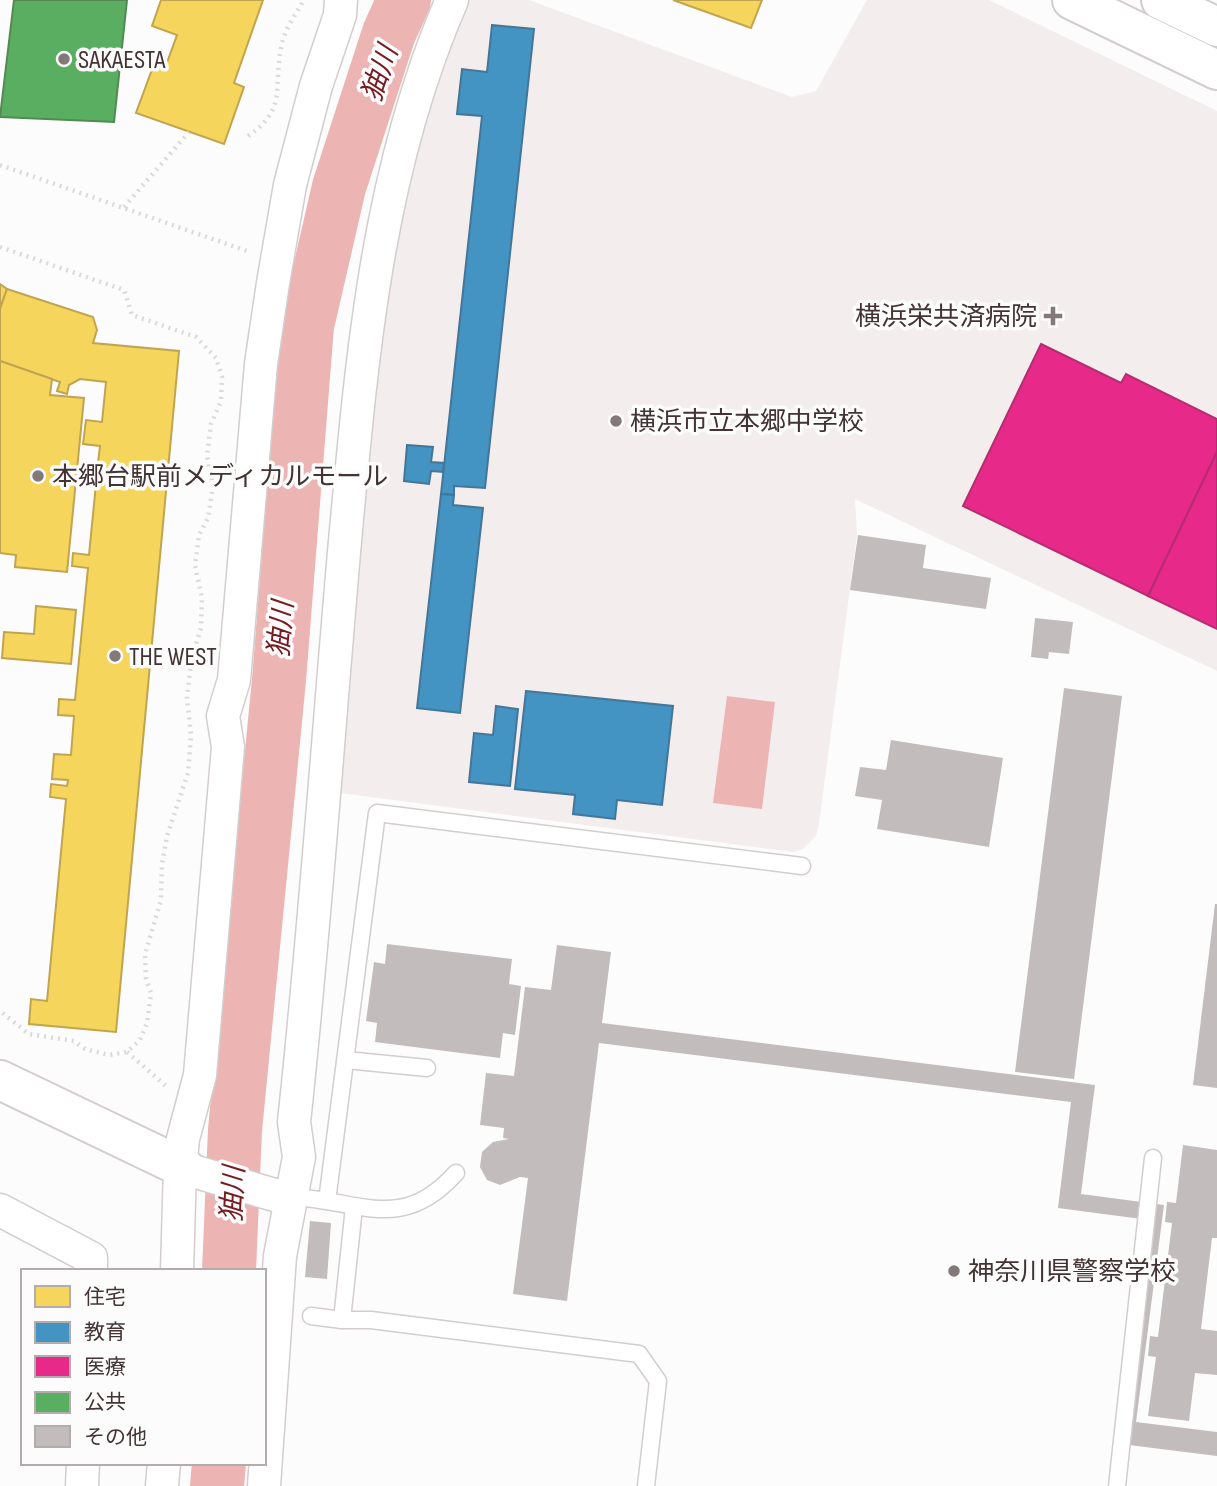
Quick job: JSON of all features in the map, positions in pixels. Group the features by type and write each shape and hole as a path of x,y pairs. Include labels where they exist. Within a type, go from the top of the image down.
{"street":[{"path":"177,1269 183,1139 200,1075 228,747 223,716 234,680 267,324 290,185 316,86 340,15 341,0"},
{"path":"266,1457 285,1197 299,1157 293,1122 363,347 384,213 408,123 452,0"},
{"path":"1072,0 1217,70"},
{"path":"1161,0 1217,27"},
{"path":"0,1080 183,1168 285,1197"},
{"path":"0,1210 92,1258 91,1269"},
{"path":"82,1486 83,1465"},
{"path":"162,1486 164,1465"},
{"path":"264,1486 265,1465"}],"lane":[{"path":"327,1201 377,813 802,866"},
{"path":"346,1060 427,1068"},
{"path":"1117,1486 1153,1158"},
{"path":"285,1197 397,1210 430,1198 456,1173"},
{"path":"342,1320 354,1207"},
{"path":"311,1316 639,1354 658,1381 646,1486"}],"path":[{"path":"248,136 267,124 276,106 282,41 304,0"},
{"path":"124,207 189,131"},
{"path":"0,165 256,254"},
{"path":"0,247 124,290 132,315 196,337 216,358 222,377 221,401 211,424 207,456 213,486 208,517 199,535 195,565 202,597 201,628 191,661 187,698 191,735 188,773 167,836 162,864 161,900 145,954 146,979 150,993 147,1023 140,1040 127,1052 109,1055 85,1049 74,1041 29,1034 0,1011"},
{"path":"127,1052 162,1083"}],"shaded area":[{"name":"横浜市立本郷中学校","path":"463,0 529,0 792,97 816,91 867,0 989,0 1217,111 1217,671 855,499 857,535 819,824 816,836 803,849 793,852 332,792 392,219"},
{"path":"727,696 775,702 762,809 713,803"}],"building: 住宅":[{"path":"161,0 263,0 234,83 244,87 224,144 136,113 154,64 165,68 177,35 152,26"},
{"path":"673,0 762,0 751,28"},
{"path":"0,284 7,289 0,309"},
{"name":"THE WEST","path":"7,289 93,317 97,330 93,343 179,351 116,1032 29,1024 31,999 47,1001 66,799 50,797 51,784 67,786 68,780 52,779 54,754 71,755 74,716 58,715 59,699 75,700 88,568 72,566 73,553 89,555 96,484 79,483 81,469 97,471 100,446 83,444 86,420 102,422 106,382 80,379 69,385 67,394 57,391 60,382 0,361 0,309"},
{"name":"本郷台駅前メディカルモール","path":"0,361 52,379 50,395 84,398 67,572 15,567 16,555 0,553"},
{"path":"36,606 76,610 71,664 2,658 4,632 34,634"}],"building: 教育":[{"path":"492,25 534,29 485,488 454,486 454,495 441,494 482,116 457,114 462,69 487,72"},
{"path":"407,445 433,447 431,462 444,463 443,472 431,471 429,484 404,481"},
{"path":"441,494 454,495 453,505 483,508 460,713 417,708"},
{"path":"526,691 673,706 662,805 617,800 615,819 573,814 575,795 515,789"},
{"path":"496,706 518,709 510,786 469,782 474,733 493,735"}],"building: 医療":[{"path":"1041,344 1121,383 1126,374 1217,419 1217,452 1148,596 963,506"},
{"path":"1217,452 1217,629 1148,596"}],"building: 公共":[{"name":"SAKAESTA","path":"14,0 127,0 114,122 0,117"}],"building: その他":[{"path":"858,535 926,545 923,568 991,578 986,609 850,590"},
{"path":"1035,618 1073,622 1069,654 1049,652 1048,659 1031,657"},
{"path":"1064,688 1122,696 1074,1079 1015,1072"},
{"path":"891,740 1003,758 989,847 877,829 882,800 855,796 860,767 886,770"},
{"path":"1217,904 1217,1088 1193,1085"},
{"path":"387,944 512,959 509,984 521,986 515,1035 503,1033 500,1058 375,1042 377,1023 366,1021 374,962 385,964"},
{"path":"557,945 611,952 602,1023 1095,1085 1081,1194 1164,1205 1136,1422 1217,1432 1217,1456 1121,1444 1149,1220 1058,1208 1071,1102 599,1043 567,1301 513,1294 528,1178 520,1177 500,1185 487,1180 480,1167 482,1152 493,1142 509,1139 503,1138 504,1128 480,1125 486,1073 514,1076 525,987 551,990"},
{"path":"1183,1145 1217,1150 1217,1238 1212,1238 1201,1329 1217,1331 1217,1375 1195,1373 1189,1421 1148,1416 1156,1357 1148,1356 1150,1336 1158,1337 1172,1223 1165,1222 1167,1202 1176,1203"},
{"path":"310,1221 331,1223 327,1279 305,1277"}],"waterway":[{"name":"㹨川","path":"229,1269 235,1130 279,680 307,326 339,187 389,33 404,0"},
{"name":"㹨川","path":"217,1486 219,1465"}],"place":[{"name":"SAKAESTA","path":"64,59"},
{"name":"横浜栄共済病院","path":"1053,316"},
{"name":"横浜市立本郷中学校","path":"616,421"},
{"name":"本郷台駅前メディカルモール","path":"38,476"},
{"name":"THE WEST","path":"115,656"},
{"name":"神奈川県警察学校","path":"954,1271"}]}
